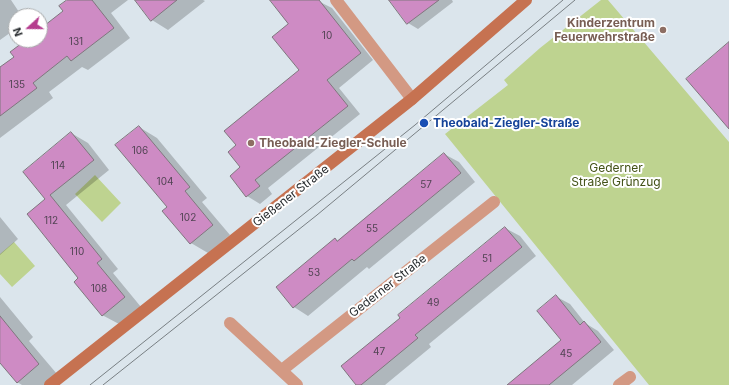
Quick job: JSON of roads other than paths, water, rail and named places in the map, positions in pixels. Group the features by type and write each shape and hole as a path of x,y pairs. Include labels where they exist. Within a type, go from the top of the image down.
{"main road":[{"name":"Gießener Straße","path":"50,385 412,99 526,0"}],"street":[{"path":"336,0 412,99"},
{"name":"Gederner Straße","path":"282,370 494,202"},
{"path":"230,323 297,385"},
{"path":"619,385 630,377"}],"tram line":[{"path":"90,385 415,125 563,0"},
{"path":"103,385 317,215 575,0"}],"place":[{"name":"Kinderzentrum Feuerwehrstraße","path":"663,30"},
{"name":"Theobald-Ziegler-Straße","path":"424,123"},
{"name":"Theobald-Ziegler-Schule","path":"251,143"}],"park label":[{"name":"Gederner Straße Grünzug","path":"616,175"}]}
